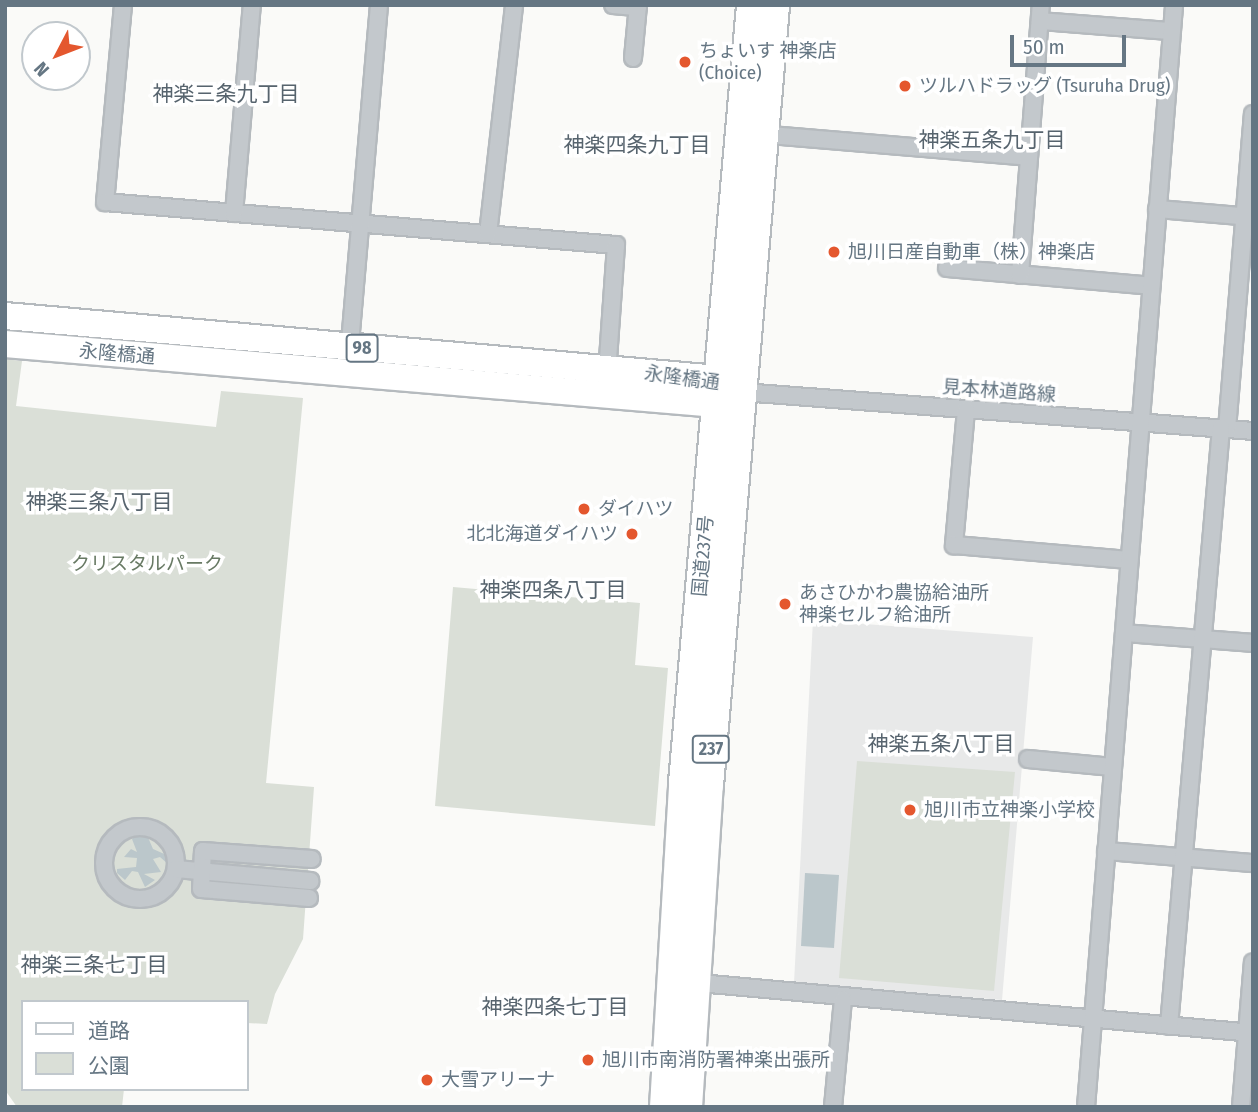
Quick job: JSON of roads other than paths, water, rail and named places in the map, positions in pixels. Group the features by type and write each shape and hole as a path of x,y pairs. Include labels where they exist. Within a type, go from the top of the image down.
{"highway":[{"name":"国道237号","path":"752,5 752,134"},
{"name":"国道237号","path":"665,1107 686,982 708,785 725,392 752,134 775,5"},
{"name":"国道237号","path":"686,982 687,1107"}],"main road":[{"name":"永隆橋通","path":"5,316 349,360 725,392"},
{"name":"永隆橋通","path":"5,344 349,360"}],"street":[{"path":"122,5 105,202 616,244 607,383"},
{"path":"234,213 252,5"},
{"path":"349,360 379,5"},
{"path":"488,234 514,5"},
{"path":"613,5 638,6 634,58"},
{"path":"1086,1107 1174,5"},
{"path":"1020,275 1041,13 1171,32"},
{"path":"1169,1026 1203,639 1249,217 1253,114"},
{"path":"752,134 1029,157"},
{"path":"1157,209 1249,217"},
{"path":"947,268 1151,286"},
{"name":"見本林道路線","path":"725,392 1253,431"},
{"path":"967,410 954,545 1129,561"},
{"path":"1124,633 1253,643"},
{"path":"1028,759 1113,767"},
{"path":"146,827 166,837 176,857 176,869 156,895 134,899 112,886 106,876 105,851 121,831 146,827"},
{"path":"309,898 201,889 203,851 312,859"},
{"path":"1106,851 1253,863"},
{"path":"176,869 310,881"},
{"path":"1241,1107 1250,1033 1253,962"},
{"path":"686,982 843,999 1250,1033"},
{"path":"833,1107 843,999"}],"place":[{"name":"ちょいす 神楽店 (Choice)","path":"685,62"},
{"name":"ツルハドラッグ (Tsuruha Drug)","path":"905,86"},
{"name":"旭川日産自動車（株）神楽店","path":"834,252"},
{"name":"ダイハツ","path":"584,509"},
{"name":"北北海道ダイハツ","path":"632,534"},
{"name":"あさひかわ農協給油所 神楽セルフ給油所","path":"785,604"},
{"name":"旭川市立神楽小学校","path":"910,810"},
{"name":"旭川市南消防署神楽出張所","path":"588,1060"},
{"name":"大雪アリーナ","path":"427,1080"}],"district":[{"name":"神楽三条九丁目","path":"226,94"},
{"name":"神楽五条九丁目","path":"992,140"},
{"name":"神楽四条九丁目","path":"637,145"},
{"name":"神楽三条八丁目","path":"99,502"},
{"name":"神楽四条八丁目","path":"553,590"},
{"name":"神楽五条八丁目","path":"941,744"},
{"name":"神楽三条七丁目","path":"94,965"},
{"name":"神楽四条七丁目","path":"555,1007"}],"park label":[{"name":"クリスタルパーク","path":"147,564"}]}
